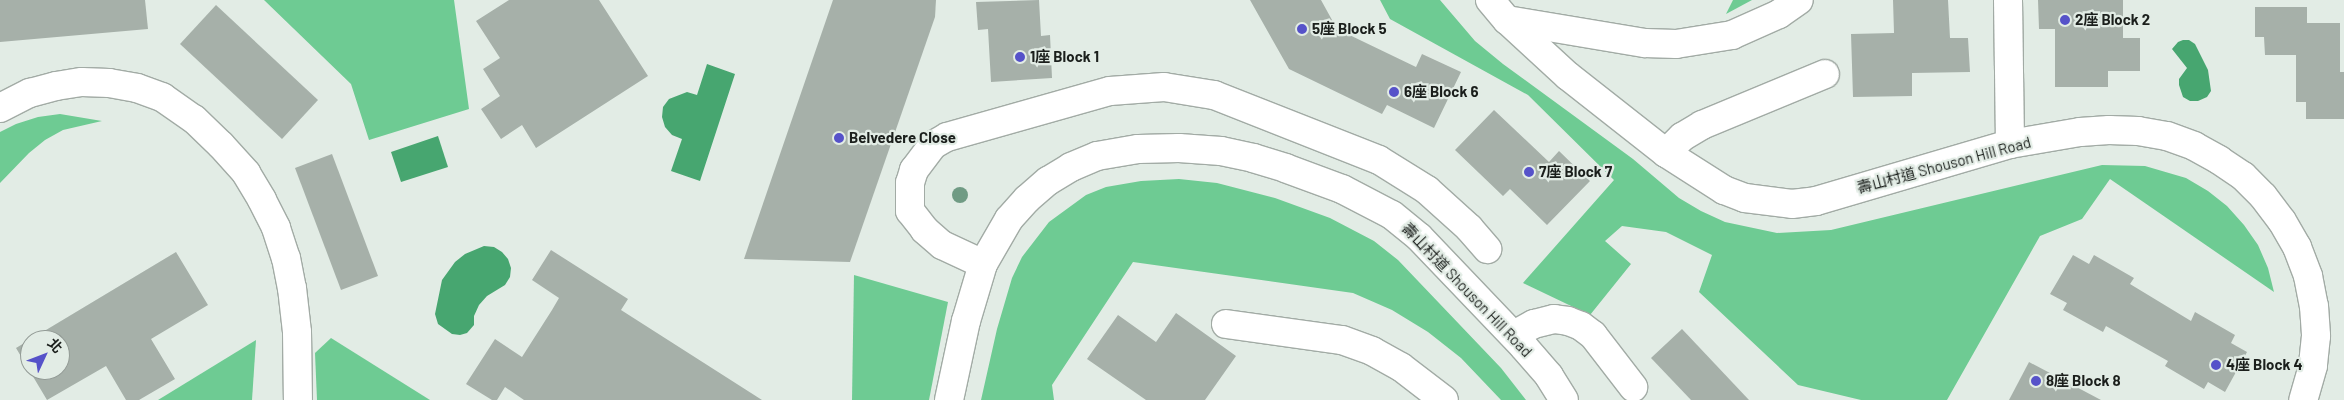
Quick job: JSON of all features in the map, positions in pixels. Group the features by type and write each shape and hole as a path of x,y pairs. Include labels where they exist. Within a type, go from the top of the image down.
{"street":[{"path":"1498,10 1644,43 1676,44 1732,34 1779,14 1800,0"},
{"path":"2008,0 2010,144"},
{"name":"壽山村道 Shouson Hill Road","path":"1498,10 1568,76 1666,153 1724,190 1745,198 1792,204 1816,201 2010,144 2080,132 2138,131 2167,136 2194,146 2220,160 2243,176 2263,196 2282,221 2297,247 2308,276 2314,306 2316,336 2313,366 2304,400"},
{"path":"1666,153 1682,137 1702,125 1825,74"},
{"path":"0,108 30,93 56,86 82,82 109,83 137,88 162,97 194,119 221,145 246,173 262,200 276,228 286,258 292,288 296,332 298,400"},
{"path":"983,264 942,245 925,230 910,211 910,183 914,170 922,156 947,137 1110,91 1137,87 1164,87 1214,95 1354,148 1404,174 1427,190 1449,208 1487,250"},
{"name":"壽山村道 Shouson Hill Road","path":"949,400 966,322 983,264 994,241 1015,212 1048,181 1071,167 1097,156 1138,149 1179,148 1221,151 1253,158 1342,189 1392,215 1419,237 1514,335 1549,376 1564,400"},
{"path":"1514,335 1534,324 1554,319 1568,320 1581,326 1593,335 1633,387"},
{"path":"1226,324 1342,340 1372,352 1401,367 1444,400"}],"shaded area":[{"path":"264,0 454,0 469,109 369,140 351,84"},
{"path":"1380,0 1440,0 1475,41 1503,64 1633,159 1679,198 1725,222 1777,233 1831,230 2102,165 2145,166 2186,178 2208,191 2227,206 2258,245 2268,268 2274,292 2110,179 2082,219 2040,236 1947,400 1861,400 1798,385 1699,292 1712,255 1666,232 1622,226 1605,241 1631,264 1590,315 1523,283 1614,180 1528,95 1390,19"},
{"path":"1733,0 1752,0 1726,14"},
{"path":"2189,40 2195,44 2208,70 2211,91 2207,97 2198,101 2190,101 2183,97 2179,85 2179,79 2187,68 2172,49 2178,42"},
{"path":"707,64 735,74 700,181 671,171 682,139 672,135 665,127 662,117 663,107 669,99 687,92 697,95"},
{"path":"60,114 102,121 63,130 45,140 29,153 0,183 0,132 16,124 38,117"},
{"path":"438,136 448,167 401,182 391,152"},
{"path":"1179,179 1217,183 1275,198 1330,218 1374,241 1398,260 1501,368 1526,400 1501,400 1461,358 1428,332 1392,310 1353,293 1133,262 1052,385 1054,400 981,400 997,329 1012,278 1022,257 1049,222 1086,195 1106,187 1141,181"},
{"path":"484,246 494,247 508,259 511,268 510,277 505,285 487,296 479,305 474,316 474,325 467,333 460,335 452,334 438,324 435,314 442,280 455,262 465,254"},
{"path":"854,275 948,302 929,400 852,400"},
{"path":"331,338 430,400 317,400 315,353"},
{"path":"256,340 252,400 158,400"}],"building":[{"path":"0,0 145,0 148,29 0,42"},
{"path":"509,0 599,0 648,76 536,148 522,125 501,139 481,109 500,96 483,69 500,58 476,21"},
{"name":"Belvedere Close","path":"833,0 936,0 935,17 850,262 744,259"},
{"name":"1座 Block 1","path":"1039,0 1041,36 1050,35 1052,78 991,82 988,29 978,30 976,2"},
{"name":"6座 Block 6","path":"1250,0 1321,0 1337,29 1416,67 1422,54 1461,72 1434,128 1387,105 1382,114 1289,69"},
{"path":"1893,0 1948,0 1950,38 1968,38 1970,72 1912,73 1912,96 1853,97 1851,34 1894,33"},
{"path":"2038,0 2123,0 2123,38 2140,38 2140,71 2108,71 2108,87 2055,87 2055,29 2039,29"},
{"path":"216,5 318,100 282,139 180,44"},
{"path":"2255,7 2307,7 2307,23 2340,23 2340,72 2344,72 2344,119 2306,119 2306,102 2296,102 2296,55 2265,55 2264,37 2255,37"},
{"name":"7座 Block 7","path":"1494,110 1549,162 1559,151 1590,181 1547,225 1510,189 1503,196 1455,150"},
{"path":"332,154 378,276 341,290 295,168"},
{"path":"551,250 628,299 621,310 762,400 524,400 505,387 497,400 492,400 466,384 495,339 522,357 552,310 559,298 532,280"},
{"path":"176,252 208,305 151,339 175,379 139,400 126,400 106,366 47,400 35,380 70,380 70,330 46,330"},
{"path":"2073,255 2089,264 2094,255 2134,278 2130,284 2191,321 2195,312 2235,335 2231,343 2247,352 2225,392 2208,382 2204,389 2165,366 2168,361 2106,326 2103,332 2063,310 2067,303 2050,294"},
{"path":"1176,313 1236,356 1205,400 1146,400 1087,359 1118,315 1156,342"},
{"path":"1682,329 1749,400 1691,400 1651,358"},
{"path":"20,346 20,355 16,348"},
{"name":"8座 Block 8","path":"2029,362 2101,400 2009,400"}],"place":[{"name":"2座 Block 2","path":"2065,20"},
{"name":"5座 Block 5","path":"1302,29"},
{"name":"1座 Block 1","path":"1020,57"},
{"name":"6座 Block 6","path":"1394,92"},
{"name":"Belvedere Close","path":"839,138"},
{"name":"7座 Block 7","path":"1529,172"},
{"name":"4座 Block 4","path":"2216,365"},
{"name":"8座 Block 8","path":"2036,381"}]}
